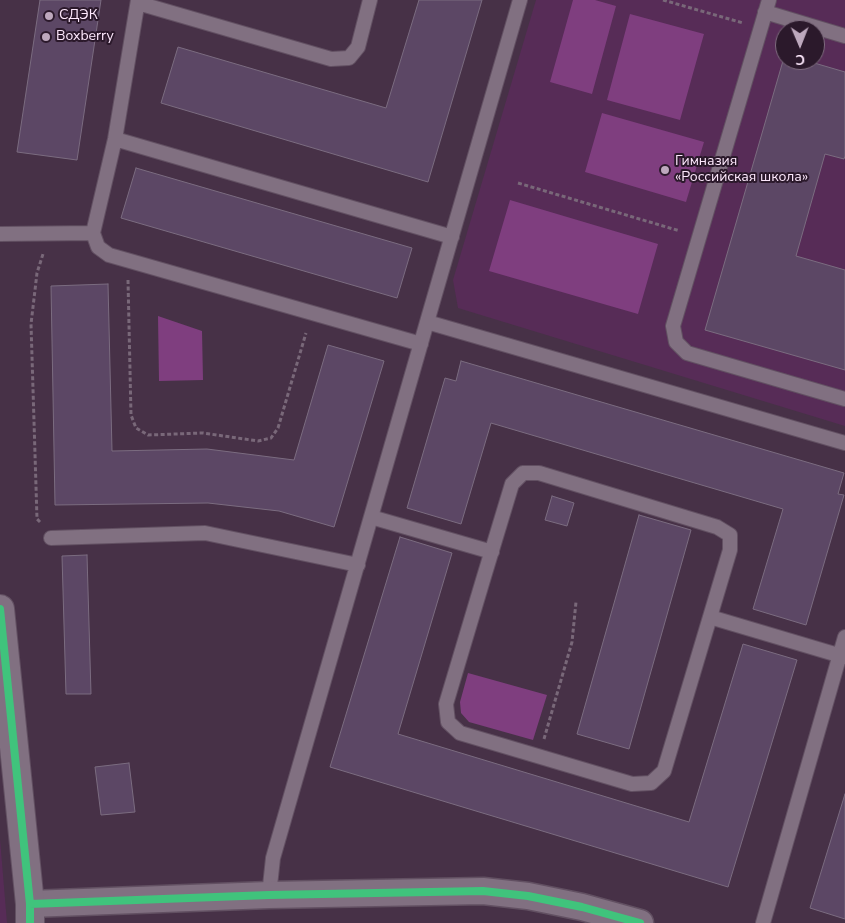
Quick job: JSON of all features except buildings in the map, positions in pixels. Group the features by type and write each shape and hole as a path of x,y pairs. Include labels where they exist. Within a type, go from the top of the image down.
{"street":[{"path":"1,625 30,914 269,895 483,891 528,896 582,907 640,923"}],"lane":[{"path":"370,0 358,47 349,58 332,59 138,2 116,139 93,233 98,247 109,255 421,344"},
{"path":"269,895 273,858 520,0"},
{"path":"845,36 767,6 673,326 676,342 687,353 845,399"},
{"path":"116,139 452,237"},
{"path":"0,234 93,233"},
{"path":"428,322 845,443"},
{"path":"523,473 539,473 717,527 730,535 730,550 664,771 651,783 632,784 460,733 448,722 446,704 492,552 512,484 523,473"},
{"path":"371,518 492,552"},
{"path":"52,538 205,533 358,565"},
{"path":"710,617 842,656"},
{"path":"763,923 842,656 845,637"}],"path":[{"path":"663,0 761,28"},
{"path":"518,183 700,236"},
{"path":"49,234 37,273 31,324 36,518 52,538"},
{"path":"127,260 131,415 136,428 148,435 204,433 258,441 271,438 278,428 312,313"},
{"path":"539,756 572,642 576,602"}],"shaded area":[{"name":"Гимназия «Российская школа»","path":"536,0 845,0 845,426 458,308 453,280"},
{"path":"573,0 595,0 616,6 592,94 550,82"},
{"path":"630,14 704,34 680,120 607,100"},
{"path":"602,113 704,142 686,202 585,172"},
{"path":"510,200 658,244 638,314 489,271"},
{"path":"158,316 202,331 203,380 159,381"},
{"path":"468,673 547,695 533,740 469,722 461,713 460,702"},
{"path":"0,839 7,923 0,923"}],"cycle path":[{"path":"0,609 30,904 30,923"},
{"path":"30,904 269,895 483,891 528,896 582,907 640,923"}],"place":[{"name":"СДЭК","path":"49,16"},
{"name":"Boxberry","path":"46,37"},
{"name":"Гимназия «Российская школа»","path":"665,170"}]}
